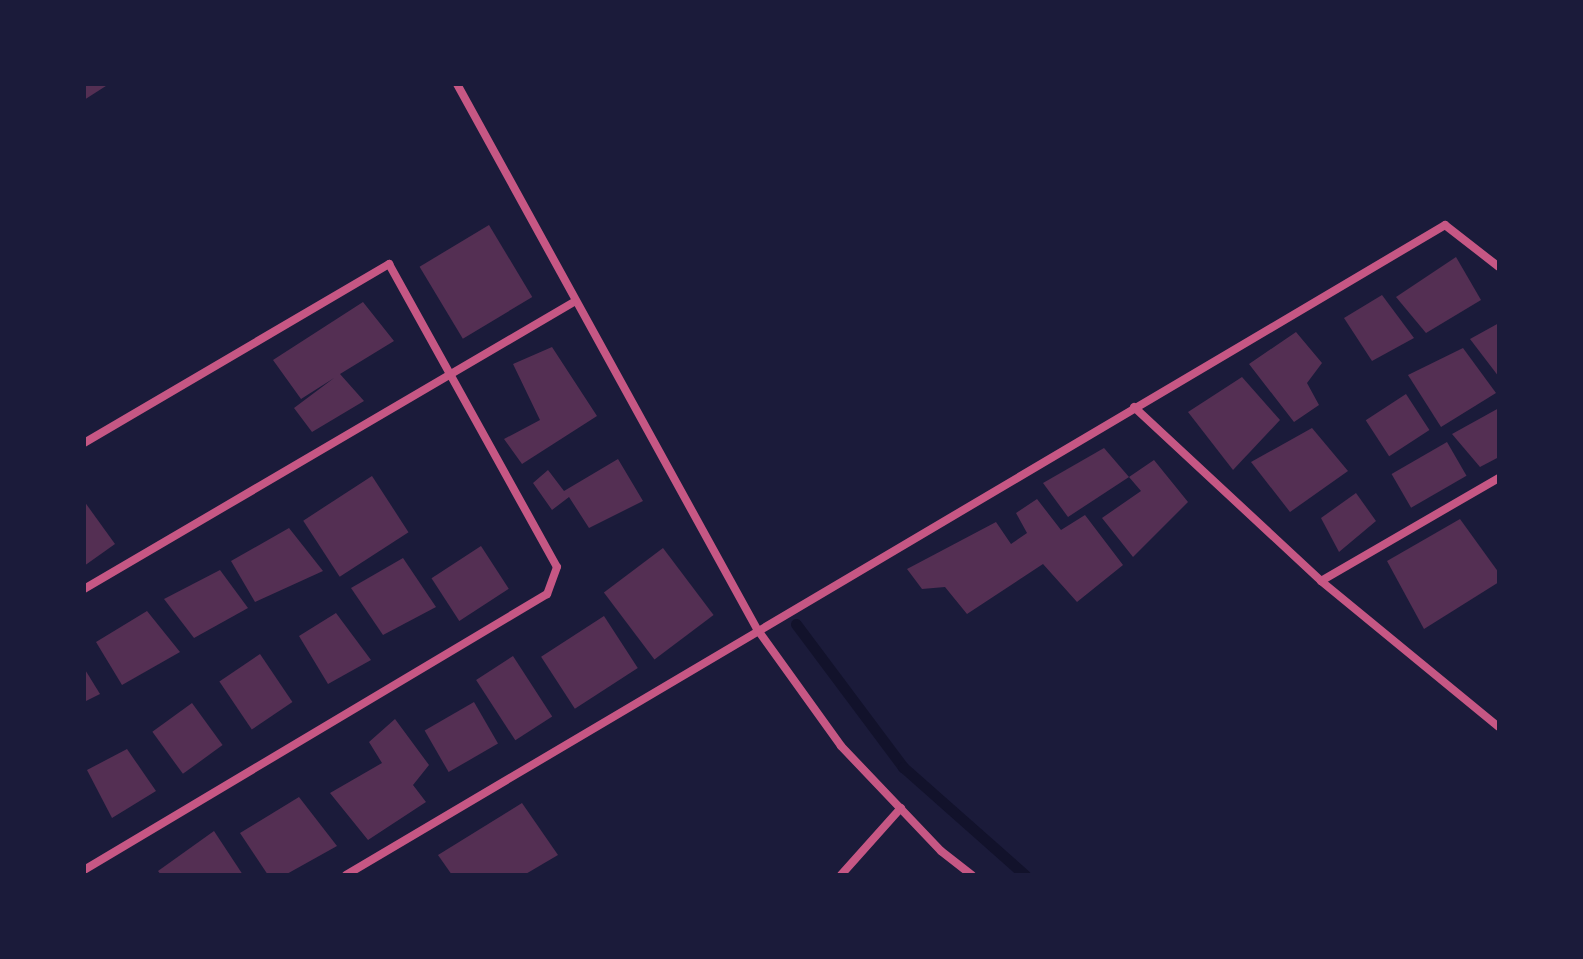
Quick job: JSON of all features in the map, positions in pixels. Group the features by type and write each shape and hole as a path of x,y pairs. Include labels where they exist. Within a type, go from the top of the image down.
{"street":[{"path":"457,84 574,302 757,629 841,746 972,875"},
{"path":"346,875 757,629 1445,225 1499,267"},
{"path":"84,443 389,264 557,567 547,594 84,870"},
{"path":"84,589 574,302"},
{"path":"1134,407 1321,581 1499,727"},
{"path":"1321,581 1499,478"},
{"path":"841,875 901,808"}],"building":[{"path":"84,84 109,84 84,100"},
{"path":"489,225 532,297 463,339 420,267"},
{"path":"1456,257 1481,300 1426,333 1396,297"},
{"path":"1382,295 1414,338 1372,361 1344,318"},
{"path":"363,302 394,341 340,374 364,401 312,432 294,408 334,378 301,399 273,360"},
{"path":"1499,323 1499,377 1470,339"},
{"path":"1296,332 1322,363 1307,383 1319,405 1294,422 1249,364"},
{"path":"552,347 597,416 522,464 504,439 540,420 513,364"},
{"path":"1463,348 1496,393 1441,427 1408,375"},
{"path":"1242,377 1280,420 1233,470 1188,412"},
{"path":"1406,394 1429,430 1389,456 1366,420"},
{"path":"1499,408 1499,457 1480,467 1452,434"},
{"path":"1312,428 1348,471 1290,512 1251,462"},
{"path":"1447,442 1466,476 1411,508 1392,474"},
{"path":"1104,448 1129,477 1068,517 1043,483"},
{"path":"618,459 643,501 589,528 569,497 552,510 533,483 548,470 564,491"},
{"path":"1154,460 1188,502 1133,557 1102,518 1141,491 1129,477"},
{"path":"372,476 408,532 340,577 303,521"},
{"path":"1356,493 1376,521 1339,552 1321,518"},
{"path":"1037,499 1061,530 1085,515 1123,565 1077,602 1043,564 967,614 945,587 922,589 907,569 996,522 1011,544 1027,533 1016,513"},
{"path":"84,501 115,544 84,566"},
{"path":"1460,519 1499,573 1499,582 1424,629 1387,561"},
{"path":"289,528 323,571 255,602 231,561"},
{"path":"481,546 509,589 459,621 432,578"},
{"path":"663,548 714,615 654,660 604,593"},
{"path":"403,558 436,607 383,635 351,588"},
{"path":"220,570 248,608 194,638 164,599"},
{"path":"147,611 180,652 122,685 96,642"},
{"path":"336,613 371,660 328,684 299,636"},
{"path":"604,616 638,668 575,709 541,657"},
{"path":"260,654 292,702 252,729 219,681"},
{"path":"513,656 552,716 515,740 476,680"},
{"path":"84,668 100,694 84,702"},
{"path":"474,702 498,744 449,772 425,730"},
{"path":"192,703 223,745 183,774 152,732"},
{"path":"395,719 429,765 413,785 426,802 368,840 330,793 382,763 369,742"},
{"path":"127,749 156,791 112,818 87,770"},
{"path":"299,797 337,846 285,875 268,875 240,833"},
{"path":"522,803 558,855 524,875 452,875 438,855"},
{"path":"214,831 243,875 161,875 158,871"}],"waterway":[{"path":"796,624 903,767 1025,875"}]}
